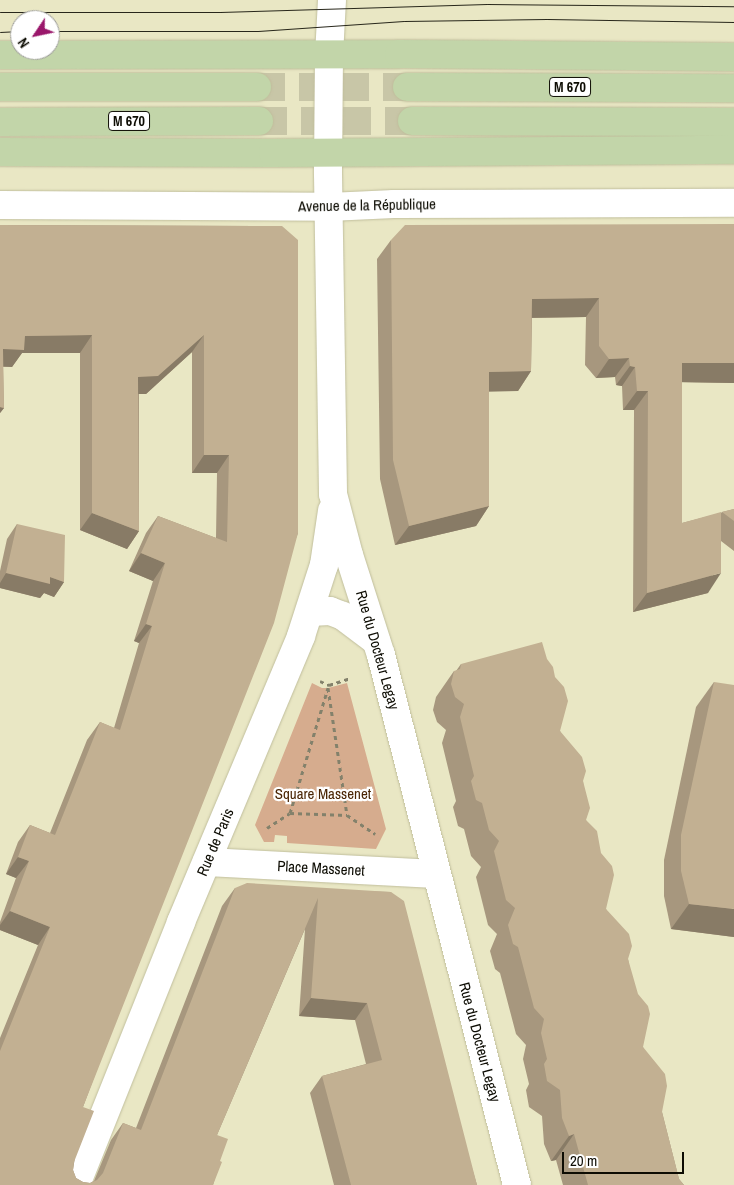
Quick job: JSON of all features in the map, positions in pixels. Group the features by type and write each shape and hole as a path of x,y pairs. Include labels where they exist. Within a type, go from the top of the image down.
{"main road":[{"path":"0,55 734,57"},
{"name":"M 670","path":"0,88 257,87"},
{"name":"M 670","path":"407,87 734,88"},
{"name":"M 670","path":"0,122 259,121"},
{"path":"412,121 734,122"},
{"path":"0,152 734,150"}],"street":[{"name":"Rue du Docteur Legay","path":"332,0 329,55 328,152 333,494 379,648 518,1185"},
{"name":"Avenue de la République","path":"0,205 329,207 394,204 734,203"},
{"name":"Rue de Paris","path":"76,1185 310,612 328,542 333,494"},
{"path":"310,612 330,612 343,616 379,648"},
{"name":"Place Massenet","path":"207,862 436,874"}],"path":[{"path":"316,679 329,686 354,677 350,665 379,648"},
{"path":"290,813 329,686"},
{"path":"329,686 348,815"}],"green space":[{"name":"Square Massenet","path":"312,683 322,688 328,688 347,683 386,829 376,849 287,843 287,836 275,835 274,842 264,842 255,825"}],"building":[{"path":"734,224 734,363 682,363 682,523 721,512 721,573 647,593 648,391 637,391 635,367 630,366 629,358 609,359 599,346 599,298 532,299 531,371 489,372 489,506 409,526 393,460 391,240 405,225"},
{"path":"0,225 282,226 298,240 298,533 274,623 83,1107 94,1111 74,1162 73,1170 76,1178 90,1183 97,1180 103,1173 123,1123 141,1130 235,888 247,883 391,892 404,901 477,1185 351,1185 322,1076 382,1060 367,1003 311,998 318,898 217,1135 228,1139 213,1185 0,1185 0,1051 50,927 10,911 29,861 18,857 30,825 55,835 100,722 120,730 152,626 146,624 165,563 141,553 158,516 227,542 229,455 204,455 204,335 158,376 138,377 139,531 92,513 92,335 25,336 24,350 3,349 4,408 0,407"},
{"path":"734,509 734,521 722,512"},
{"path":"17,524 65,535 64,582 50,577 50,584 6,573"},
{"path":"542,642 547,659 553,667 555,677 564,687 568,701 560,731 582,757 586,771 583,781 590,808 586,820 597,831 601,853 612,866 614,875 606,909 629,934 632,946 628,959 638,994 648,1006 650,1014 643,1047 665,1074 667,1086 662,1112 679,1179 684,1185 588,1185 574,1134 569,1136 562,1118 560,1090 547,1081 544,1064 547,1059 541,1033 544,1019 534,1008 518,947 513,944 508,925 515,908 506,900 494,851 499,841 489,830 482,803 476,800 471,781 474,776 460,717 464,704 455,697 451,684 454,671 460,669 461,664"},
{"path":"714,682 734,685 734,909 689,904 681,871 681,835"}],"tunnel":[{"path":"257,87 407,87"},
{"path":"259,121 412,121"}],"tram line":[{"path":"0,12 220,12 487,4 734,6"},
{"path":"60,31 258,31 404,21 547,19 734,22"},
{"path":"0,32 10,32"}]}
